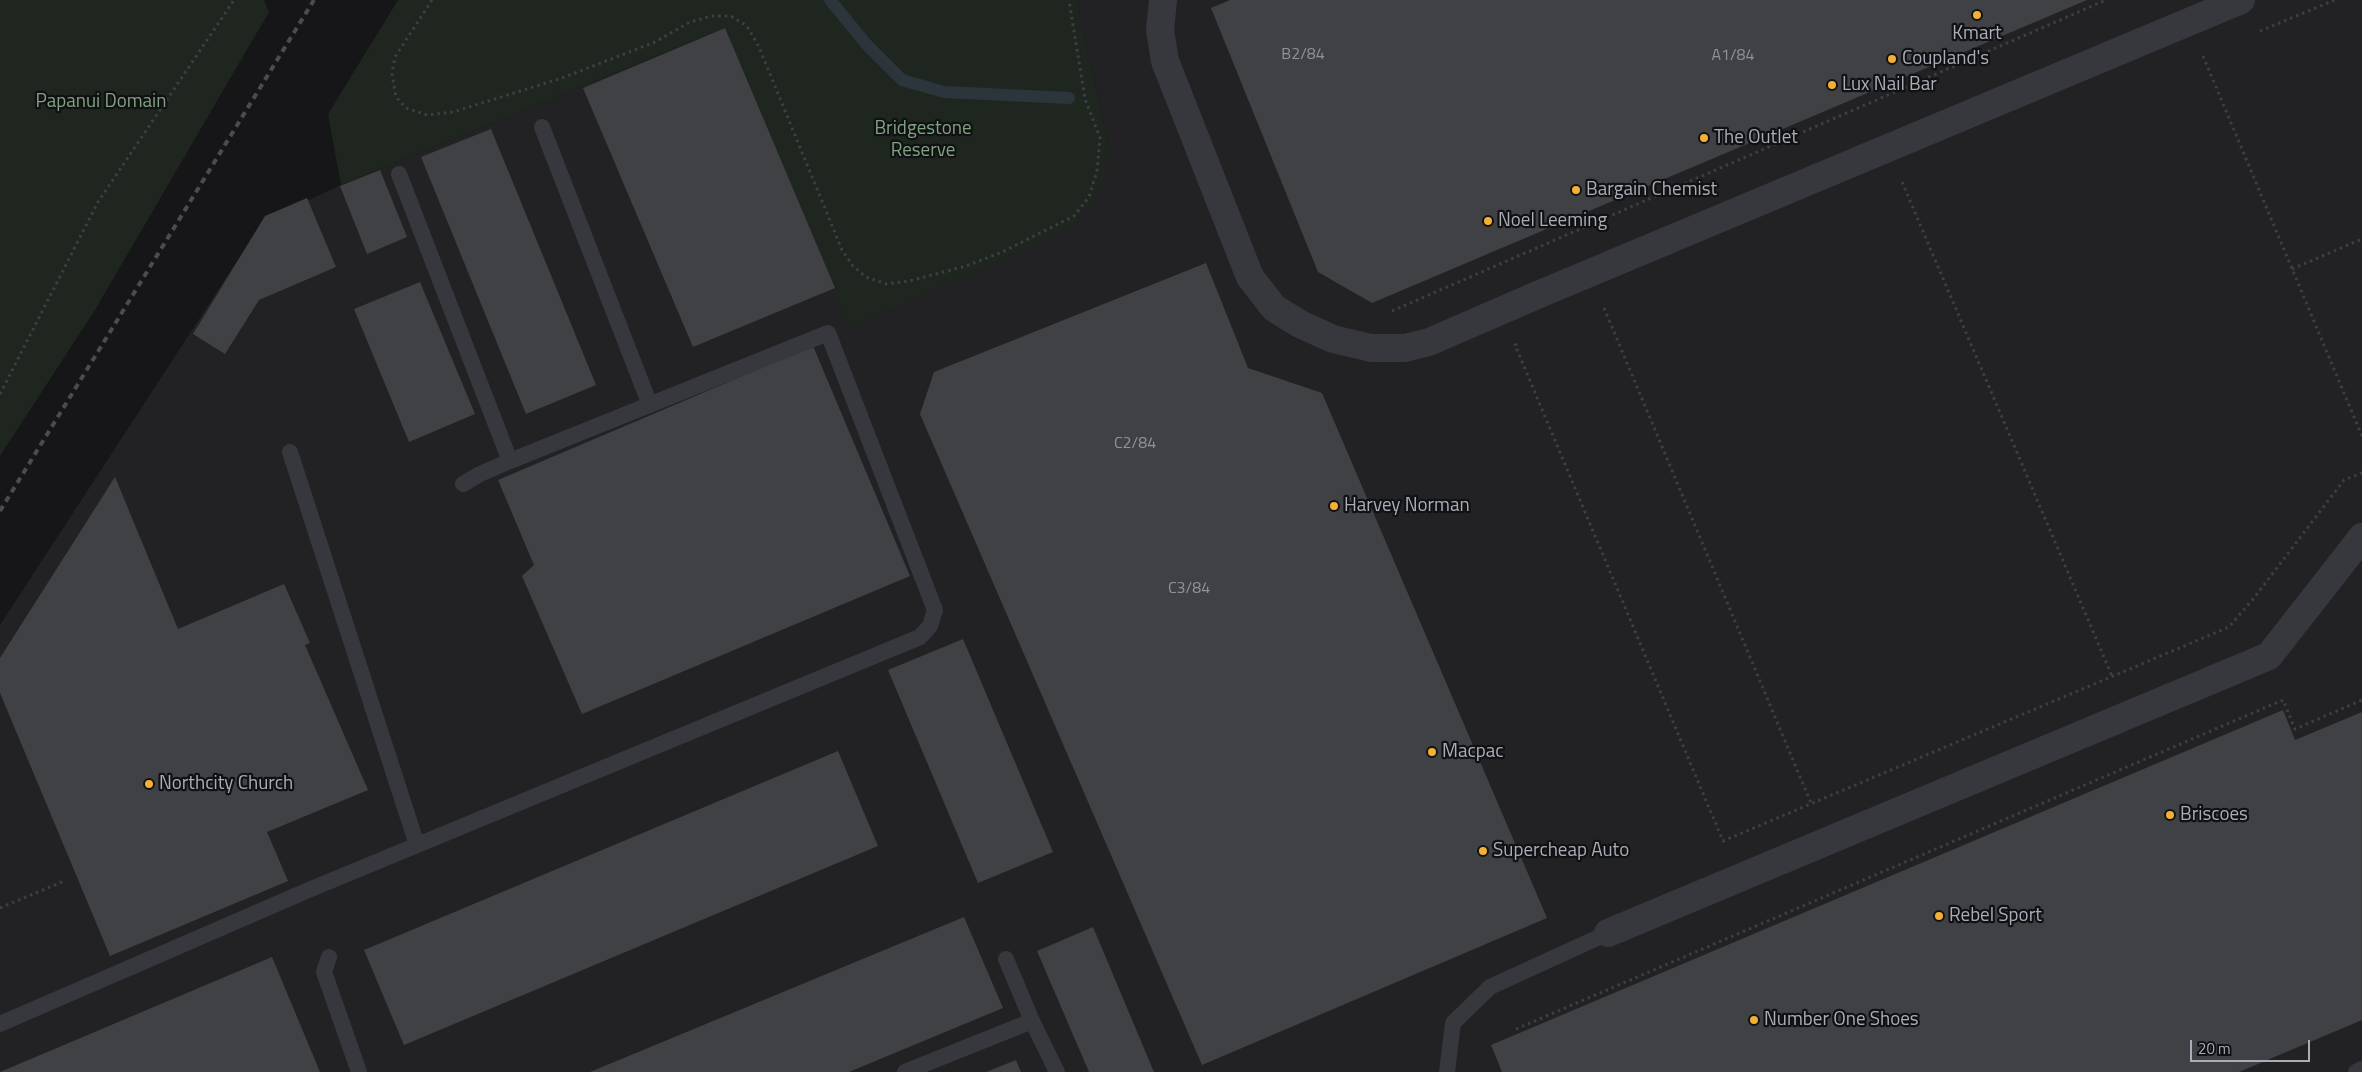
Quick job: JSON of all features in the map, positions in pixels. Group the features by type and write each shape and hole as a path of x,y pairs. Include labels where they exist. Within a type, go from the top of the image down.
{"street":[{"path":"1163,0 1160,30 1165,61 1250,277 1274,308 1300,324 1333,339 1371,348 1405,348 1429,342 1534,296 2241,0"},
{"path":"1608,933 2269,656 2362,537"}],"lane":[{"path":"542,127 650,405"},
{"path":"399,174 510,461"},
{"path":"0,1024 417,846 920,637 930,626 935,610 828,333 510,461 480,474 463,484"},
{"path":"290,452 417,846"},
{"path":"1447,1072 1453,1023 1490,987 1608,933"},
{"path":"329,957 324,972 359,1072"},
{"path":"1006,959 1056,1072"},
{"path":"905,1072 1032,1021"},
{"path":"2356,1072 2362,1070"}],"path":[{"path":"0,394 98,202 234,0"},
{"path":"432,0 395,57 392,74 396,97 406,108 427,115 453,112 562,78 655,42 690,22 712,16 731,16 747,26 759,47 842,250 853,266 866,277 886,284 909,281 966,266 1002,252 1074,216 1089,197 1097,172 1100,138 1085,99 1069,0"},
{"path":"1390,312 2106,0"},
{"path":"2256,33 2335,0"},
{"path":"2194,60 2211,52"},
{"path":"2202,56 2362,436"},
{"path":"1893,186 1911,178"},
{"path":"1902,182 2112,676"},
{"path":"2292,269 2362,239"},
{"path":"1595,312 1613,304"},
{"path":"1604,308 1811,803"},
{"path":"1524,342 1515,345 1723,840 2229,627 2254,598 2344,480 2362,472"},
{"path":"1516,1029 2283,700 2295,728 2362,700"},
{"path":"0,908 64,881"}],"shaded area":[{"path":"1076,0 2362,0 2362,1072 0,1072 0,625 263,221 341,185 725,28 1108,142"}],"green space":[{"name":"Papanui Domain","path":"0,0 264,0 269,12 95,310 0,456"},
{"name":"Bridgestone Reserve","path":"398,0 1076,0 1108,142 1104,185 1070,229 849,328 725,28 341,185 328,114"}],"building":[{"path":"1230,0 2087,0 1372,303 1318,272 1211,8"},
{"path":"725,28 835,288 693,347 583,88"},
{"path":"491,129 596,385 526,414 421,157"},
{"path":"380,170 407,237 367,254 340,186"},
{"path":"307,198 336,267 259,300 225,354 193,334 265,216"},
{"path":"1206,263 1248,368 1322,393 1547,918 1202,1065 920,414 934,372"},
{"path":"420,282 475,414 409,442 354,309"},
{"path":"813,346 910,576 582,714 522,576 534,565 498,480"},
{"path":"115,477 178,629 284,584 310,643 305,645 368,790 267,832 288,881 110,956 0,693 0,658"},
{"path":"963,639 1053,852 978,883 888,670"},
{"path":"2283,710 2295,740 2362,712 2362,1020 2239,1072 1502,1072 1491,1045"},
{"path":"838,751 878,846 404,1045 364,950"},
{"path":"964,917 1003,1008 849,1072 590,1072"},
{"path":"1093,927 1154,1072 1089,1072 1037,951"},
{"path":"272,957 320,1072 0,1072"},
{"path":"1016,1060 1021,1072 986,1072"}],"waterway":[{"path":"830,0 867,45 902,80 944,92 1069,98"}],"railway":[{"path":"0,511 314,0"}],"place":[{"name":"Kmart","path":"1977,15"},
{"name":"Coupland's","path":"1892,59"},
{"name":"Lux Nail Bar","path":"1832,85"},
{"name":"The Outlet","path":"1704,138"},
{"name":"Bargain Chemist","path":"1576,190"},
{"name":"Noel Leeming","path":"1488,221"},
{"name":"Harvey Norman","path":"1334,506"},
{"name":"Macpac","path":"1432,752"},
{"name":"Northcity Church","path":"149,784"},
{"name":"Briscoes","path":"2170,815"},
{"name":"Supercheap Auto","path":"1483,851"},
{"name":"Rebel Sport","path":"1939,916"},
{"name":"Number One Shoes","path":"1754,1020"}]}
